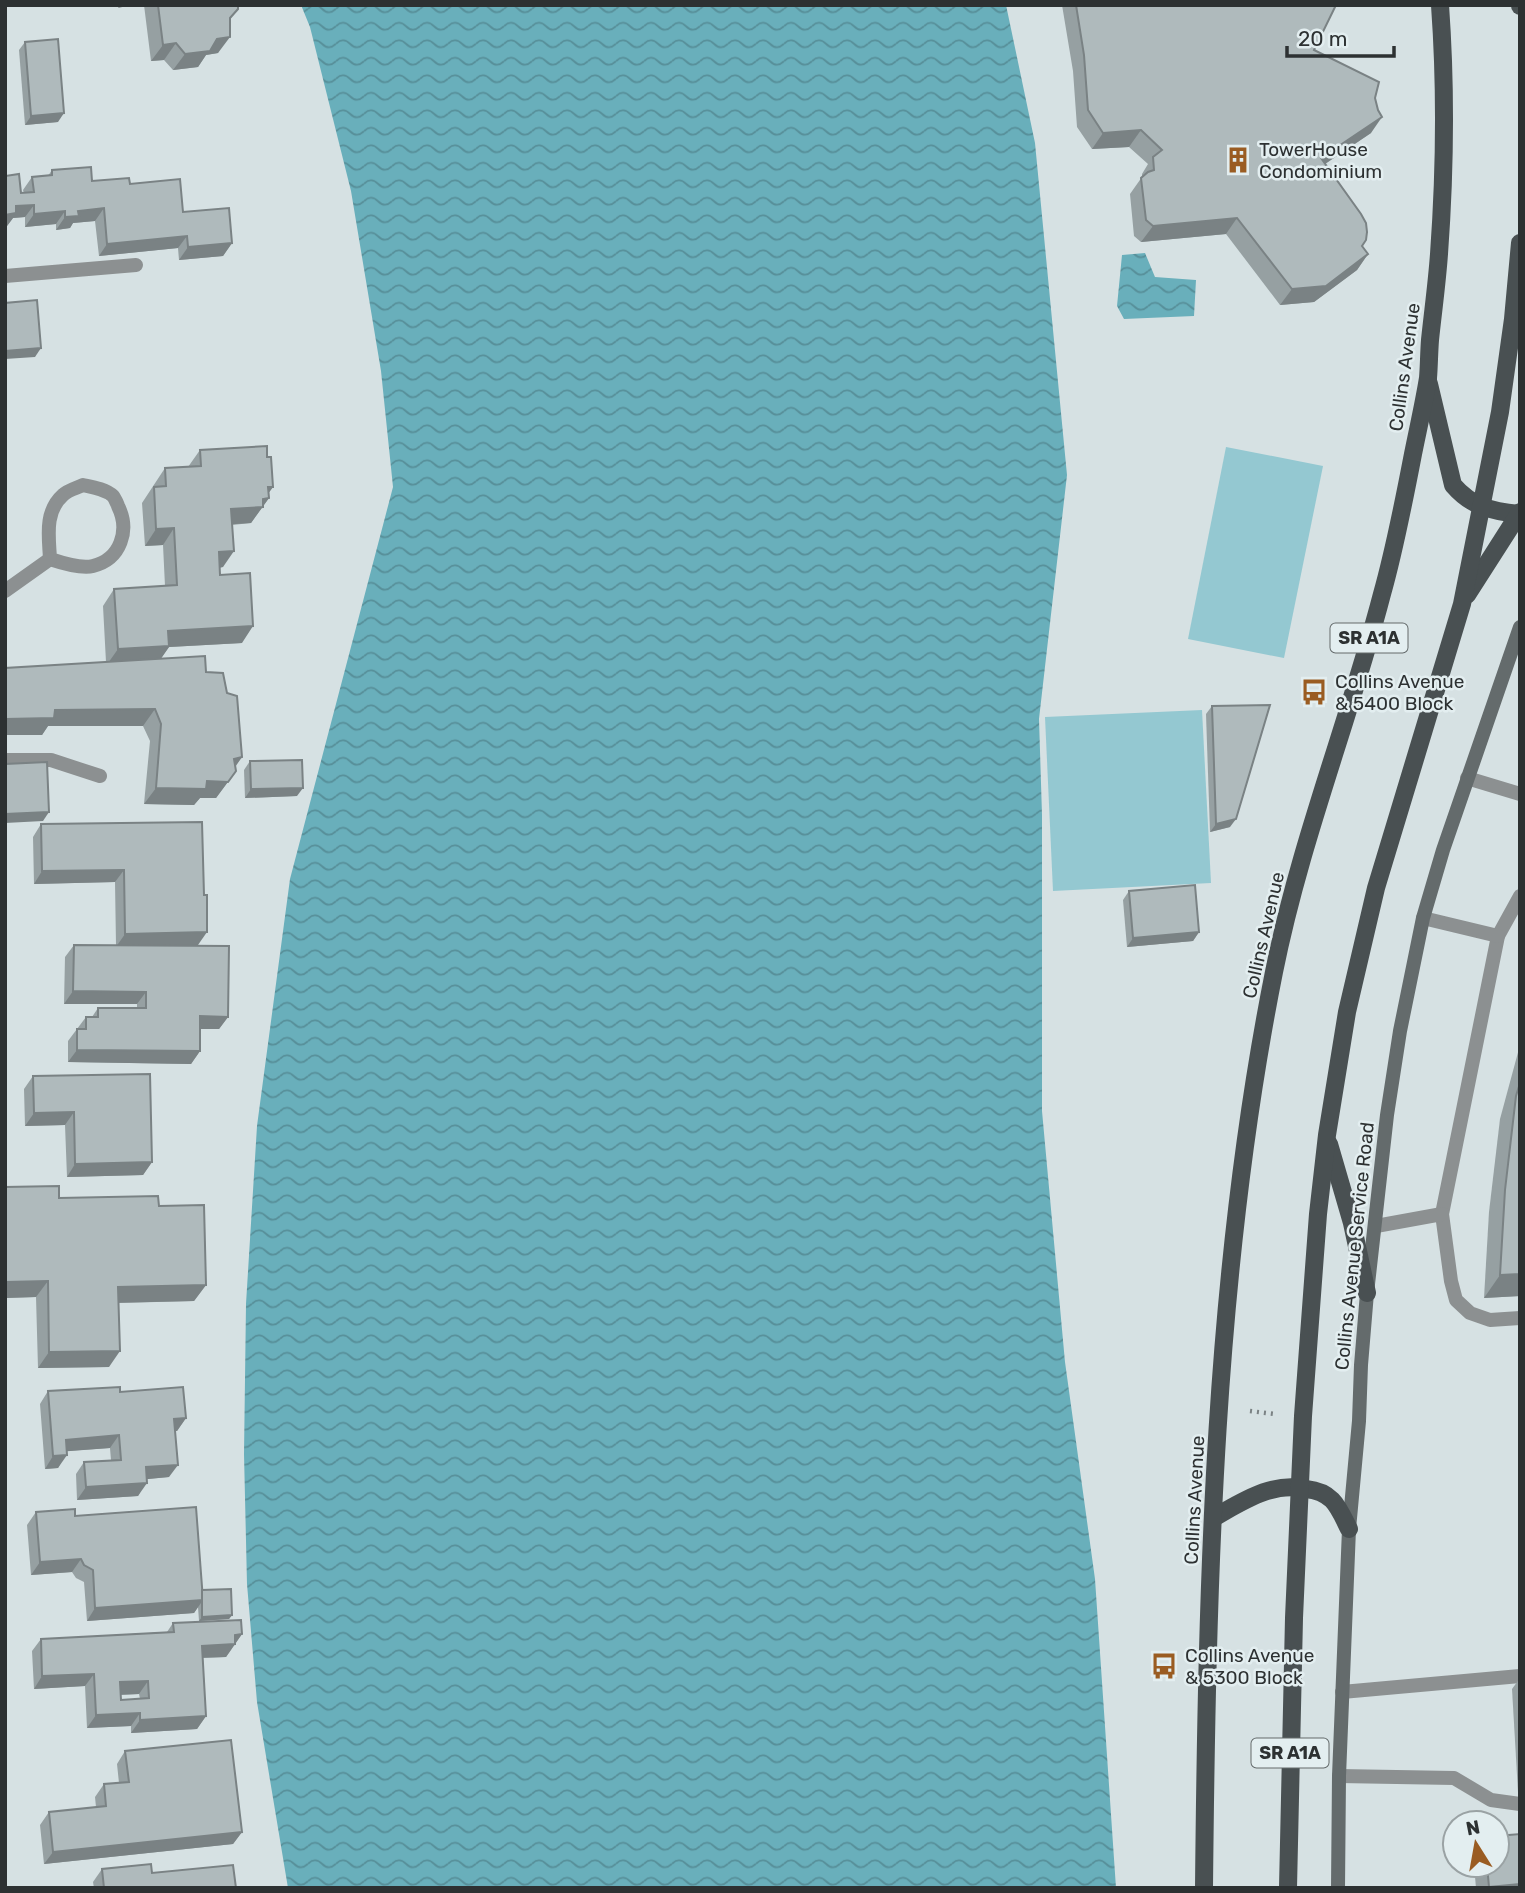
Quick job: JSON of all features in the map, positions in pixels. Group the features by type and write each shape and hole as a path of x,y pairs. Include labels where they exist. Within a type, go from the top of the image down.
{"main road":[{"name":"Collins Avenue","path":"1203,1888 1207,1661 1213,1518 1232,1262 1253,1095 1274,970 1307,838 1382,596 1428,377 1444,173 1440,5"},
{"name":"SR A1A","path":"1288,1888 1299,1487 1313,1274 1327,1135 1347,1012 1376,888 1462,604 1500,412 1520,243"},
{"path":"1428,377 1453,485 1463,497 1482,508 1519,514 1462,604"},
{"path":"1327,1135 1352,1223 1367,1293"},
{"path":"1213,1518 1267,1490 1299,1487 1317,1491 1331,1499 1349,1528"}],"street":[{"name":"Collins Avenue Service Road","path":"1338,1888 1339,1776 1349,1528 1367,1293 1392,1079 1423,918 1467,778 1520,627"}],"lane":[{"path":"5,276 136,265"},
{"path":"5,591 50,559 91,567 110,559 120,545 124,529 121,512 114,497 100,488 83,485 64,494 50,510 50,559"},
{"path":"5,760 51,760 100,776"},
{"path":"1467,778 1520,794"},
{"path":"1520,896 1498,936 1442,1214 1456,1300 1470,1313 1490,1320 1520,1318"},
{"path":"1423,918 1498,936"},
{"path":"1376,1226 1442,1214"},
{"path":"1342,1692 1520,1676"},
{"path":"1339,1776 1454,1778 1491,1800 1520,1804"}],"path":[{"path":"1250,1411 1274,1414"}],"shaded area":[{"path":"1226,447 1323,466 1284,658 1188,639"},
{"path":"1202,710 1211,883 1053,891 1045,717"}],"water":[{"path":"301,5 1006,5 1035,143 1067,475 1039,719 1042,815 1042,1111 1065,1362 1095,1579 1116,1888 288,1888 257,1702 247,1584 244,1454 246,1304 257,1126 290,879 393,487 381,371 351,191 310,27"},
{"path":"1145,253 1155,277 1196,280 1194,316 1124,319 1117,306 1122,255"}],"building":[{"path":"158,5 238,5 238,9 230,18 230,37 217,39 210,51 185,54 176,43 163,45"},
{"name":"TowerHouse Condominium","path":"1076,5 1336,5 1314,50 1379,82 1375,98 1382,117 1321,158 1366,223 1366,240 1362,246 1368,254 1326,286 1292,289 1237,218 1153,226 1146,220 1141,178 1154,170 1153,157 1162,150 1141,130 1103,133 1088,110 1084,55"},
{"path":"58,39 64,113 31,116 25,42"},
{"path":"91,167 92,181 129,178 130,184 180,179 183,212 229,208 232,243 188,247 187,236 107,244 104,208 78,211 79,216 65,217 65,211 34,214 34,205 16,206 16,213 5,215 5,176 19,174 21,193 34,192 32,177 52,175 52,170"},
{"path":"37,300 41,348 5,351 5,303"},
{"path":"267,446 267,457 271,457 273,487 268,487 269,498 263,499 263,507 231,509 234,551 219,552 220,575 250,573 253,626 168,631 169,646 118,649 114,589 177,585 174,528 156,529 154,487 166,486 165,468 201,466 200,450"},
{"path":"205,656 206,672 223,673 227,693 237,696 242,757 234,759 236,771 228,782 207,781 206,789 156,788 161,724 155,709 55,710 54,718 5,719 5,668"},
{"path":"1270,705 1236,819 1216,824 1212,706"},
{"path":"302,760 303,788 251,789 250,761"},
{"path":"47,762 49,812 5,814 5,764"},
{"path":"202,822 207,932 125,934 124,870 42,871 41,824"},
{"path":"1195,885 1199,932 1133,938 1129,891"},
{"path":"74,945 229,946 228,1017 200,1016 200,1051 77,1050 77,1029 86,1029 86,1017 98,1017 98,1008 146,1008 146,992 73,991"},
{"path":"150,1074 152,1162 75,1164 74,1112 34,1113 33,1076"},
{"path":"1520,1083 1520,1274 1500,1275 1505,1190 1516,1096"},
{"path":"59,1186 59,1198 158,1196 159,1206 204,1205 206,1285 118,1287 120,1351 49,1352 48,1281 5,1282 5,1187"},
{"path":"120,1387 120,1392 183,1387 186,1418 174,1419 178,1465 146,1467 147,1483 86,1487 84,1462 121,1460 119,1435 66,1440 67,1455 53,1456 48,1391"},
{"path":"196,1507 203,1600 95,1608 93,1570 84,1565 81,1559 40,1562 36,1512 75,1509 75,1516"},
{"path":"231,1589 232,1615 202,1617 202,1590"},
{"path":"241,1620 242,1634 235,1635 235,1644 202,1646 206,1716 140,1720 140,1713 96,1715 94,1674 42,1676 41,1639 174,1632 173,1623","holes":["148,1681 149,1698 121,1700 120,1682"]},
{"path":"231,1740 242,1832 53,1852 49,1812 106,1806 104,1784 129,1782 125,1751"},
{"path":"1520,1834 1520,1884 1489,1887 1488,1879 1511,1879 1511,1835"},
{"path":"151,1864 152,1873 233,1865 236,1888 104,1888 102,1869"}],"place":[{"name":"TowerHouse Condominium","path":"1238,160"},
{"name":"Collins Avenue & 5400 Block","path":"1314,692"},
{"name":"Collins Avenue & 5300 Block","path":"1164,1666"}]}
